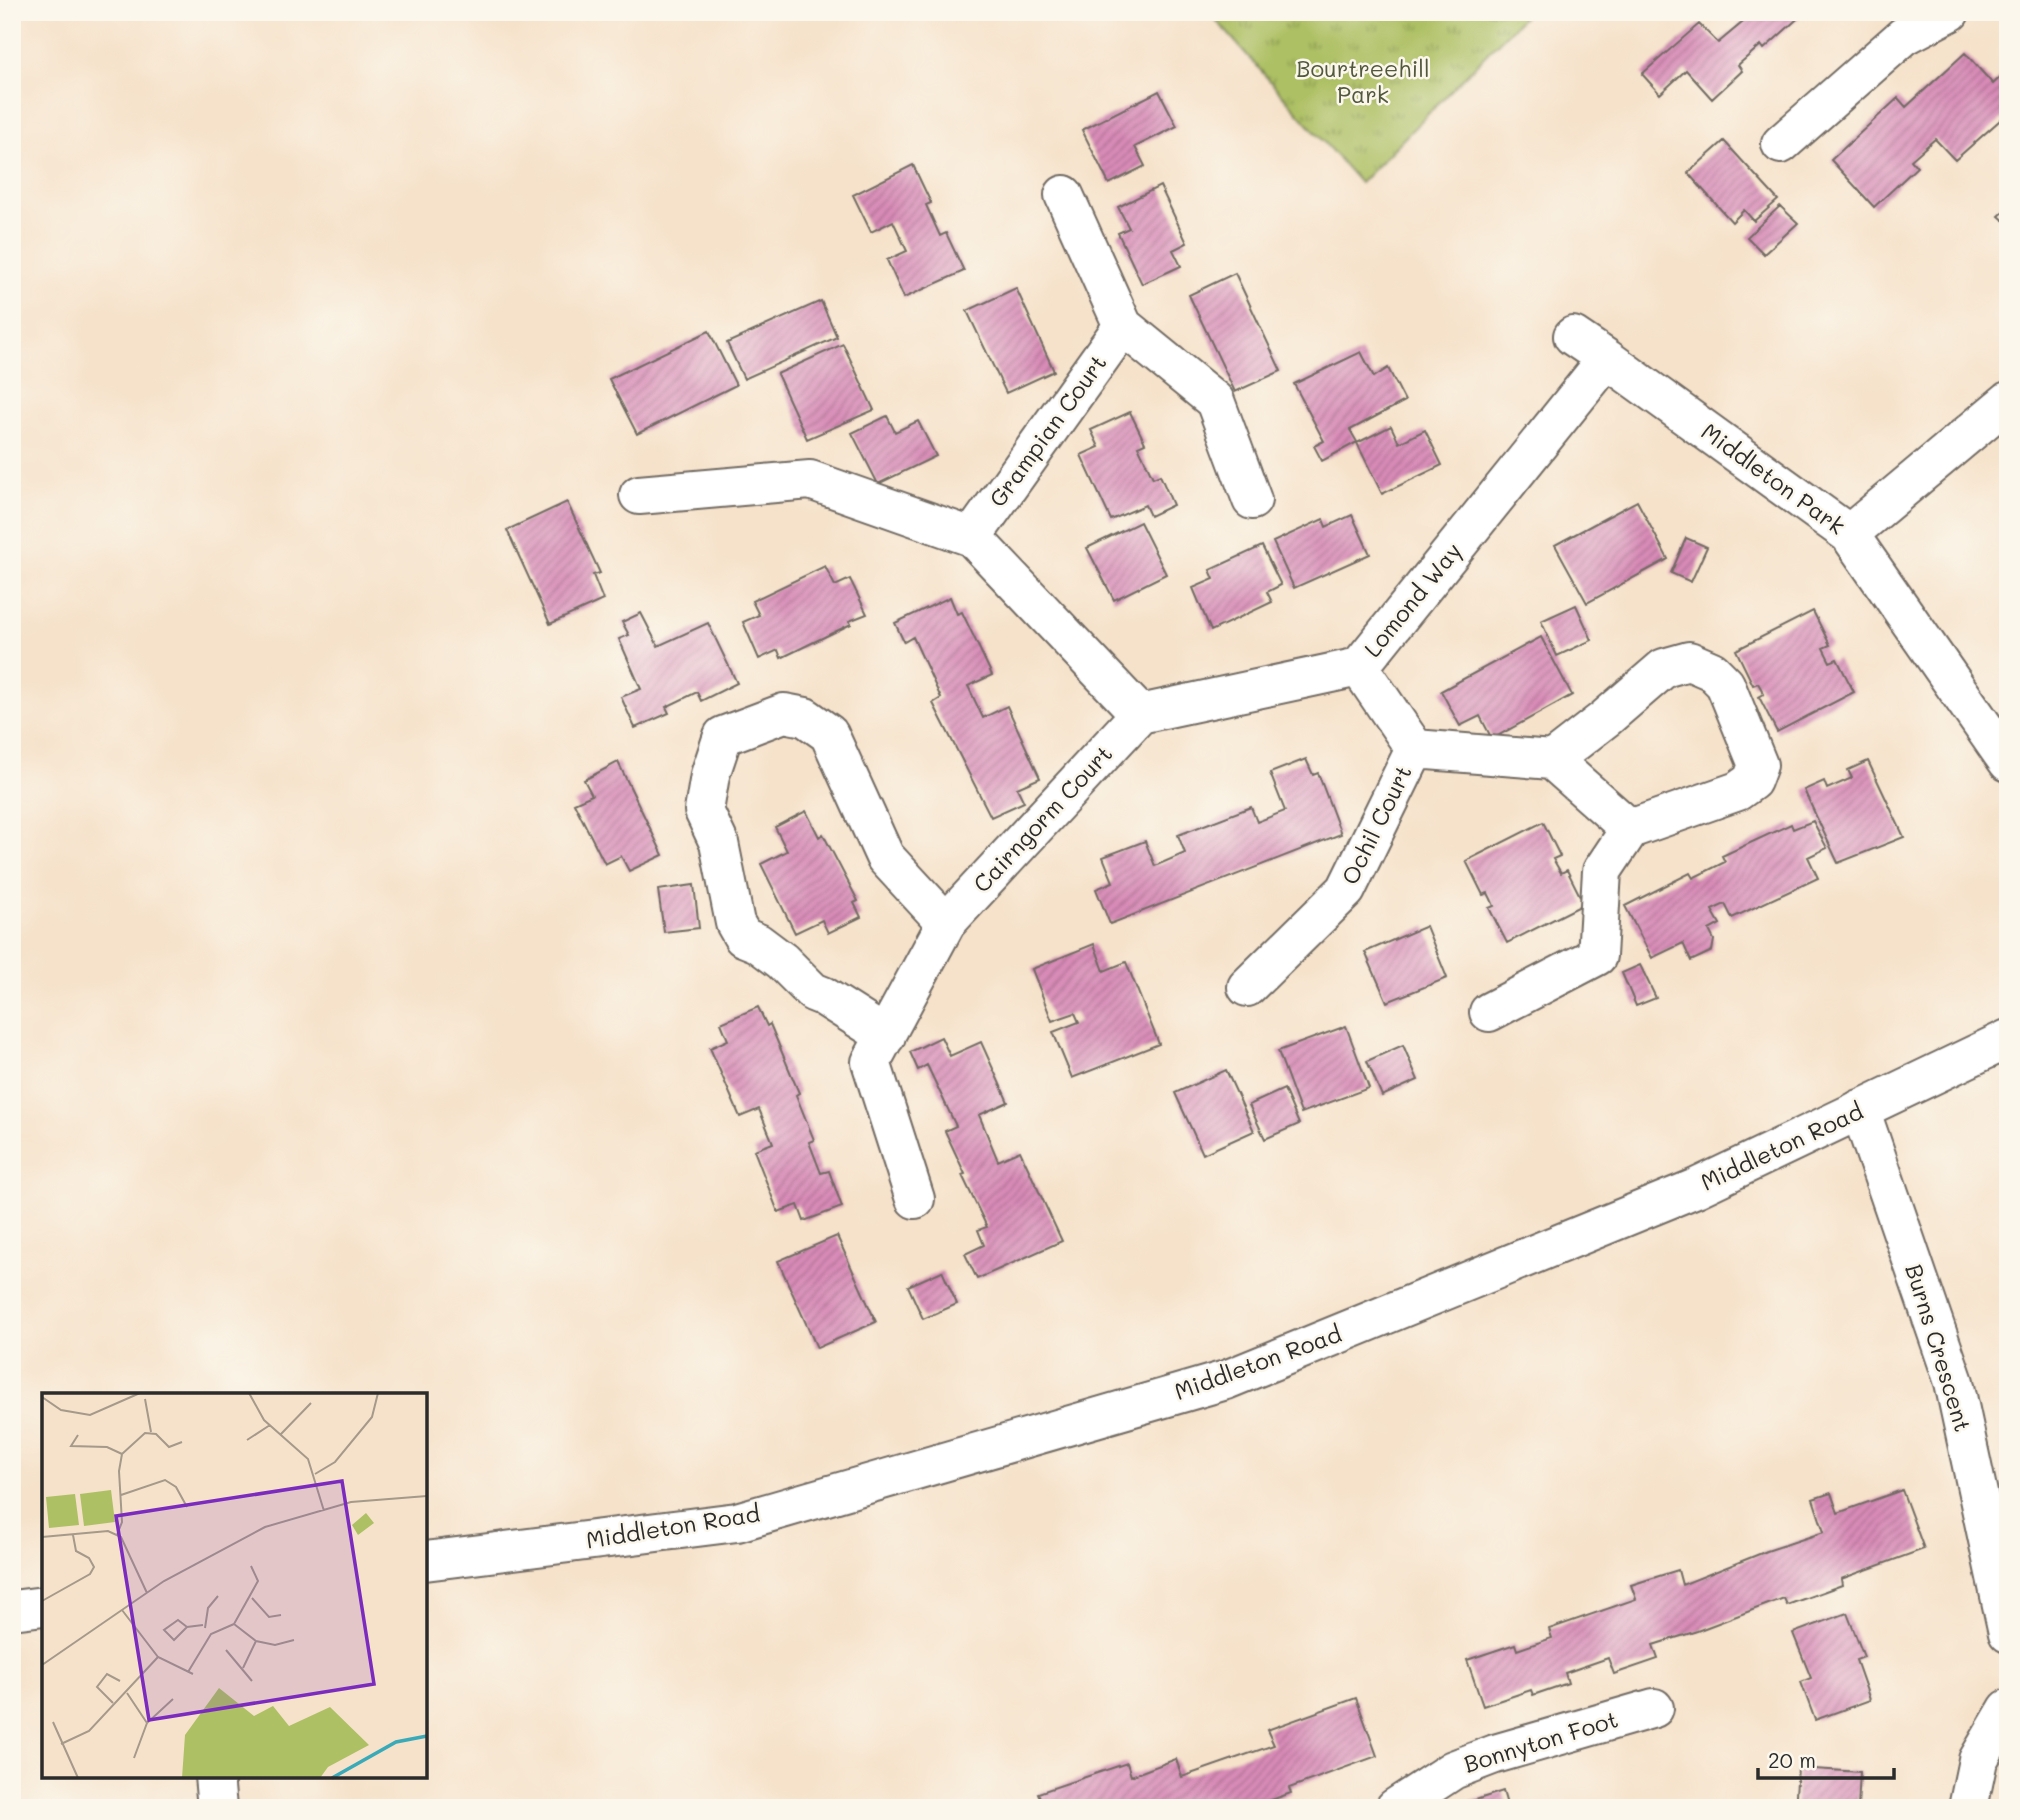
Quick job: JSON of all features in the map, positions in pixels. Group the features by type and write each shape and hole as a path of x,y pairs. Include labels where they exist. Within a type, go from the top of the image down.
{"street":[{"path":"1781,144 1904,36 1950,12"},
{"path":"1065,195 1123,326 1215,401 1252,500"},
{"name":"Grampian Court","path":"972,537 1123,326"},
{"name":"Middleton Park","path":"1573,336 1849,534 2008,762"},
{"name":"Lomond Way","path":"1140,714 1359,667 1607,359"},
{"path":"1849,534 2008,401"},
{"path":"639,495 810,480 972,537 1140,714"},
{"path":"1489,1012 1597,956 1602,871 1630,829 1738,791 1752,781 1758,765 1725,684 1712,671 1689,661 1664,668 1552,761 1630,829"},
{"name":"Ochil Court","path":"1359,667 1415,749"},
{"path":"886,1036 813,992 782,961 758,943 743,937 736,923 719,843 704,811 710,775 723,736 783,713 805,717 829,734 885,856 946,923"},
{"name":"Cairngorm Court","path":"915,1199 871,1062 946,923 1140,714"},
{"name":"Ochil Court","path":"1415,749 1552,761"},
{"name":"Ochil Court","path":"1247,987 1346,890 1415,749"},
{"name":"Middleton Road","path":"427,1561 737,1522 1226,1380 1696,1188 2008,1039"},
{"name":"Burns Crescent","path":"1860,1109 1954,1382 2008,1633"},
{"path":"12,1610 42,1606"},
{"name":"Bonnyton Foot","path":"1395,1808 1452,1770 1495,1754 1654,1707"},
{"path":"1968,1808 1978,1760 2008,1709"},
{"path":"214,1778 217,1808"}],"green space":[{"name":"Bourtreehill Park","path":"1209,12 1528,12 1360,183"}],"building":[{"path":"1735,12 1805,12 1764,49 1761,45 1738,65 1742,71 1712,99 1686,70 1660,94 1642,74 1699,24 1718,43 1743,22"},
{"path":"1965,53 1993,84 2008,70 2008,113 1955,160 1935,139 1911,160 1917,167 1874,207 1831,160 1898,98 1906,107"},
{"path":"1159,91 1177,126 1135,147 1145,166 1109,184 1082,130"},
{"path":"1724,141 1778,200 1754,221 1744,210 1732,222 1688,173"},
{"path":"913,165 931,203 926,205 940,236 946,233 964,271 904,298 887,260 907,251 893,221 871,232 853,195"},
{"path":"1160,186 1187,243 1173,250 1181,266 1142,284 1118,233 1129,228 1118,207"},
{"path":"1780,206 1798,223 1764,254 1747,237"},
{"path":"2008,208 2008,224 1999,216"},
{"path":"1235,273 1281,371 1235,392 1189,295"},
{"path":"1016,288 1054,371 1006,393 967,311"},
{"path":"821,301 837,337 744,379 727,343"},
{"path":"709,331 736,385 637,434 609,379"},
{"path":"843,344 874,410 807,439 777,374"},
{"path":"1361,352 1374,377 1388,368 1405,401 1350,430 1357,442 1322,461 1314,446 1324,441 1294,384"},
{"path":"1130,412 1145,443 1138,446 1153,478 1160,475 1173,505 1150,516 1145,505 1111,520 1081,455 1099,447 1091,430"},
{"path":"887,416 895,432 918,421 936,456 878,484 852,433"},
{"path":"1391,426 1399,443 1425,430 1442,465 1382,494 1357,443"},
{"path":"1637,501 1668,559 1587,603 1555,545"},
{"path":"567,502 600,573 593,575 603,600 550,624 507,530"},
{"path":"1352,515 1370,554 1294,588 1273,542 1323,519 1326,527"},
{"path":"1140,522 1166,574 1114,600 1087,548"},
{"path":"1686,538 1707,547 1691,582 1671,573"},
{"path":"1262,546 1281,585 1267,592 1272,602 1211,631 1193,588 1214,579 1210,570"},
{"path":"825,566 835,586 850,579 867,614 781,658 778,650 759,659 743,622 759,615 752,601"},
{"path":"950,597 957,614 962,612 992,675 968,686 983,718 1007,706 1040,778 1017,788 1024,802 991,817 933,703 941,698 913,637 904,642 895,623"},
{"path":"1576,605 1592,640 1557,656 1541,621"},
{"path":"1813,611 1830,645 1823,648 1830,662 1837,659 1854,692 1777,732 1759,697 1764,694 1758,683 1753,685 1736,650"},
{"path":"641,613 658,646 708,623 737,683 701,701 697,692 666,707 669,713 635,728 621,697 641,689 619,639 629,635 622,622"},
{"path":"1541,637 1572,695 1492,739 1480,716 1460,726 1441,691"},
{"path":"1306,759 1313,775 1318,773 1341,834 1110,924 1096,889 1113,882 1103,857 1145,841 1155,866 1185,853 1178,835 1251,807 1257,822 1285,811 1270,773"},
{"path":"1868,761 1904,837 1838,863 1804,790 1824,781 1827,789 1852,778 1848,770"},
{"path":"618,762 663,855 629,871 621,856 605,864 574,803 592,795 584,780"},
{"path":"806,811 819,837 823,834 858,901 854,903 861,917 828,933 822,920 795,933 761,864 787,851 775,827"},
{"path":"1813,821 1827,848 1808,857 1818,878 1732,918 1725,904 1712,910 1720,924 1709,930 1714,940 1712,951 1691,961 1683,943 1652,958 1625,906 1690,873 1693,878 1725,862 1722,856 1791,824 1793,829"},
{"path":"1543,822 1560,856 1553,859 1561,873 1567,870 1584,904 1507,943 1489,908 1494,906 1488,893 1483,895 1466,861"},
{"path":"694,885 699,928 664,932 658,890"},
{"path":"1426,926 1447,978 1387,1002 1365,952"},
{"path":"1094,944 1104,971 1126,962 1159,1044 1072,1078 1053,1032 1079,1022 1075,1013 1052,1021 1032,969"},
{"path":"1640,965 1656,998 1636,1006 1622,973"},
{"path":"758,1007 767,1026 770,1024 799,1093 796,1095 814,1140 809,1142 821,1173 829,1171 842,1207 804,1221 798,1205 778,1212 754,1150 773,1143 759,1109 740,1117 710,1048 728,1040 721,1023"},
{"path":"1346,1026 1369,1088 1301,1113 1278,1051"},
{"path":"941,1037 950,1056 981,1042 1008,1102 979,1115 998,1161 1020,1151 1062,1241 977,1279 965,1254 984,1245 978,1230 987,1227 945,1131 956,1126 927,1065 918,1070 910,1052"},
{"path":"1403,1045 1418,1080 1382,1096 1367,1061"},
{"path":"1226,1070 1254,1131 1203,1154 1175,1093"},
{"path":"1284,1089 1299,1124 1265,1139 1249,1105"},
{"path":"837,1236 876,1322 817,1348 778,1261"},
{"path":"942,1271 957,1304 923,1319 908,1286"},
{"path":"1902,1490 1924,1549 1841,1579 1842,1585 1787,1605 1784,1598 1653,1645 1658,1659 1614,1674 1608,1658 1565,1673 1568,1683 1533,1695 1531,1690 1483,1706 1467,1660 1515,1644 1517,1650 1552,1638 1549,1629 1636,1599 1631,1585 1678,1570 1682,1585 1767,1551 1824,1532 1813,1499 1831,1493 1838,1513"},
{"path":"1847,1613 1864,1657 1856,1660 1870,1700 1815,1720 1801,1682 1811,1678 1793,1633"},
{"path":"1356,1698 1377,1756 1289,1788 1291,1793 1249,1808 1028,1808 1042,1802 1038,1793 1127,1763 1131,1776 1176,1759 1182,1777 1274,1745 1267,1730"},
{"path":"1798,1768 1860,1772 1858,1808 1795,1808"},
{"path":"1503,1791 1508,1808 1454,1808 1454,1807"}]}
